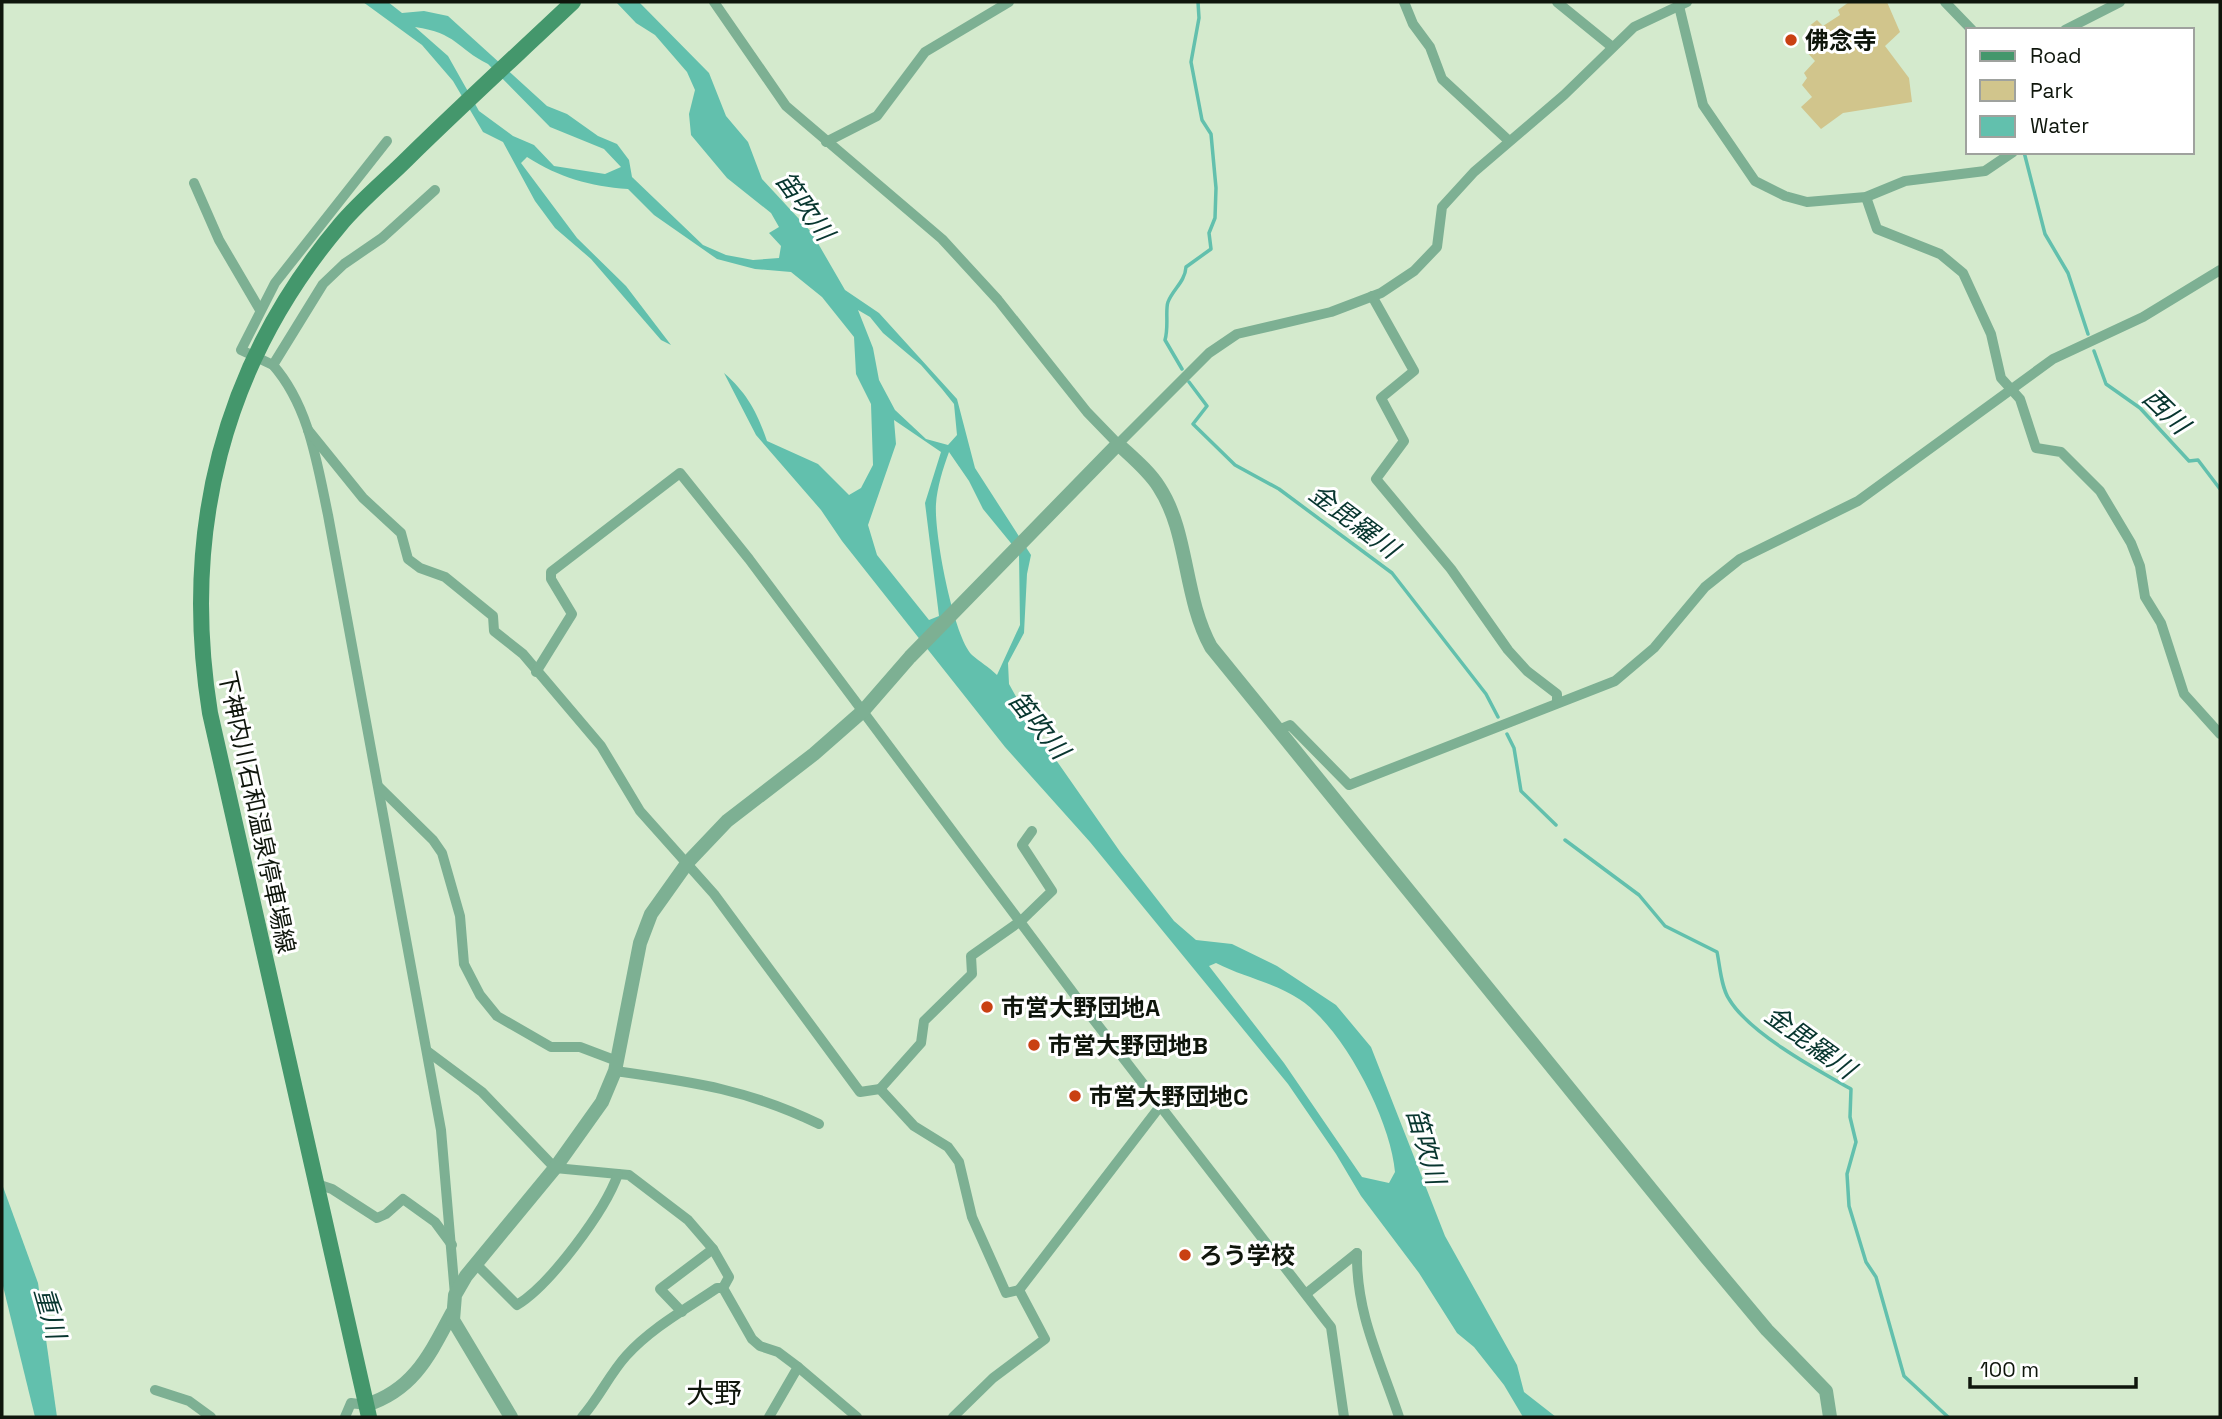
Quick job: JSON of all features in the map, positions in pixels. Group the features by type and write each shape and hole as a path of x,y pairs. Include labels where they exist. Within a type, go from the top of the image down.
{"main road":[{"name":"下神内川石和温泉停車場線","path":"368,1411 219,756 202,662 200,575 214,473 235,403 254,358 295,282 342,223 573,2"}],"street":[{"path":"714,2 786,106 942,239 998,300 1087,412 1146,470 1171,510 1195,614 1211,647 1706,1257 1768,1330 1826,1391 1830,1417"},
{"path":"826,142 877,116 925,52 1009,2"},
{"path":"1404,2 1413,24 1430,47 1442,79 1508,140"},
{"path":"1557,2 1611,46"},
{"path":"1945,2 1970,28"},
{"path":"2069,28 2120,2"},
{"path":"455,1295 476,1264 555,1168 602,1102 616,1066 640,943 651,914 688,862 727,821 814,754 863,711 910,657 1209,353 1237,334 1331,312 1373,296 1400,281 1430,257 1437,247 1442,207 1508,140 1564,95 1611,46 1634,27 1682,3 1694,79 1703,105 1755,181 1807,202 1867,197 1905,181 1985,171 2010,154"},
{"path":"345,1417 351,1403 368,1411 411,1380 429,1357 452,1313 455,1295 452,1245 441,1130 328,515 308,430 286,380 273,365 241,351 275,283 387,141"},
{"path":"194,183 219,240 260,310"},
{"path":"273,365 323,284 344,264 382,238 435,190"},
{"path":"1867,197 1877,229 1940,254 1964,273 1991,334 2001,378 2020,399 2036,448 2061,452 2100,491 2135,555 2146,597 2161,623 2184,694 2220,734"},
{"path":"1278,730 1290,725 1349,785 1557,701 1615,681 1654,648 1705,587 1740,559 1858,501 2053,359 2143,317 2220,270"},
{"path":"1373,296 1415,371 1381,398 1404,440 1376,479 1451,569 1508,650 1527,671 1557,694 1557,701"},
{"path":"308,430 363,498 401,533 408,559 420,568 445,577 478,602 493,617 495,631 523,654 601,746 640,811 688,862 860,1092 880,1089 920,1043 924,1021 972,974 971,956 1022,920 1052,891 1022,845 1032,831"},
{"path":"536,672 572,614 551,579 551,572 680,473 1022,920 1080,1002 1331,1327 1345,1417"},
{"path":"378,786 433,840 442,853 460,916 464,964 496,1016 551,1048 587,1049 616,1066 755,1096 819,1124"},
{"path":"427,1051 482,1092 555,1168 629,1175 688,1220 713,1249 729,1276 723,1288"},
{"path":"880,1089 914,1126 948,1147 959,1162 972,1217 1006,1293 1019,1290 1161,1105"},
{"path":"476,1264 517,1305 524,1301 544,1285 612,1191 618,1174"},
{"path":"317,1184 332,1189 377,1217 386,1214 403,1199 435,1222 452,1245"},
{"path":"682,1312 660,1289 713,1249"},
{"path":"1307,1293 1357,1253 1356,1287 1361,1309 1399,1417"},
{"path":"582,1417 628,1354 650,1333 717,1288 723,1288"},
{"path":"723,1288 751,1339 760,1346 778,1352 857,1417"},
{"path":"954,1417 993,1378 1045,1339 1019,1290"},
{"path":"452,1313 459,1332 511,1417"},
{"path":"769,1417 798,1367"},
{"path":"155,1390 189,1401 211,1417"}],"green space":[{"path":"1849,2 1887,2 1900,32 1885,46 1909,78 1912,102 1843,113 1821,129 1801,107 1812,97 1802,85 1807,78 1804,73 1815,61 1805,50 1819,36 1808,27 1817,20 1823,26 1840,15 1838,10"}],"water":[{"path":"363,2 388,2 402,13 424,11 448,16 547,106 567,114 598,136 617,144 629,160 632,177 703,245 726,255 753,260 779,258 781,246 769,233 779,227 771,213 727,178 691,135 689,114 695,90 687,72 655,35 636,23 616,2 639,2 709,73 726,116 748,142 762,179 812,233 845,290 879,313 957,399 975,468 1031,555 1027,574 1024,633 1008,663 1009,684 1033,727 1121,853 1174,921 1196,940 1232,944 1277,966 1336,1005 1371,1047 1445,1236 1517,1365 1524,1392 1556,1417 1523,1417 1504,1385 1474,1347 1457,1333 1419,1273 1361,1196 1288,1084 1090,842 1005,747 842,541 821,510 756,435 724,373 750,404 767,441 818,464 849,495 861,488 873,465 871,404 856,374 854,337 822,297 791,272 755,269 717,259 654,215 628,189 575,180 527,157 521,163 577,238 626,286 671,345 661,340 591,259 555,228 535,201 503,142 483,132 453,81 422,45","holes":["415,27 448,37 488,64 550,127 604,149 621,167 605,174 554,166 534,145 513,136 479,111 448,56","858,310 870,317 883,333 921,365 954,404 957,435 948,445 926,439 895,410 879,380 873,348","894,420 941,452 925,503 939,616 929,620 877,555 868,525 896,444","949,452 969,481 983,509 1019,553 1020,625 997,675 972,655 965,644 946,583 936,518 938,491","1216,963 1289,993 1316,1012 1332,1031 1362,1077 1384,1127 1395,1172 1389,1183 1362,1177 1284,1063 1209,966"]},
{"path":"2,1184 38,1283 57,1417 35,1417 2,1282"}],"waterway":[{"name":"金毘羅川","path":"1182,369 1165,340 1167,305 1186,267 1211,249 1209,233 1215,218 1216,188 1211,134 1202,120 1191,62 1199,18 1198,2"},
{"name":"西川","path":"2025,154 2045,234 2068,273 2088,334"},
{"name":"西川","path":"2094,351 2106,384 2140,408 2189,461 2198,460 2220,489"},
{"name":"金毘羅川","path":"1189,382 1207,406 1193,424 1235,465 1279,489 1392,573 1486,694 1498,717"},
{"name":"金毘羅川","path":"1507,734 1514,748 1521,791 1556,825"},
{"name":"金毘羅川","path":"1565,840 1639,895 1665,926 1717,952 1726,994 1752,1025 1785,1050 1851,1089 1850,1117 1856,1142 1847,1174 1849,1206 1866,1262 1876,1277 1904,1376 1948,1417"}],"place":[{"name":"佛念寺","path":"1791,40"},
{"name":"市営大野団地A","path":"987,1007"},
{"name":"市営大野団地B","path":"1034,1045"},
{"name":"市営大野団地C","path":"1075,1096"},
{"name":"ろう学校","path":"1185,1255"}],"district":[{"name":"大野","path":"714,1393"}],"water label":[{"name":"笛吹川","path":"805,206"},
{"name":"笛吹川","path":"1039,725"},
{"name":"笛吹川","path":"1426,1146"},
{"name":"重川","path":"50,1313"}]}
